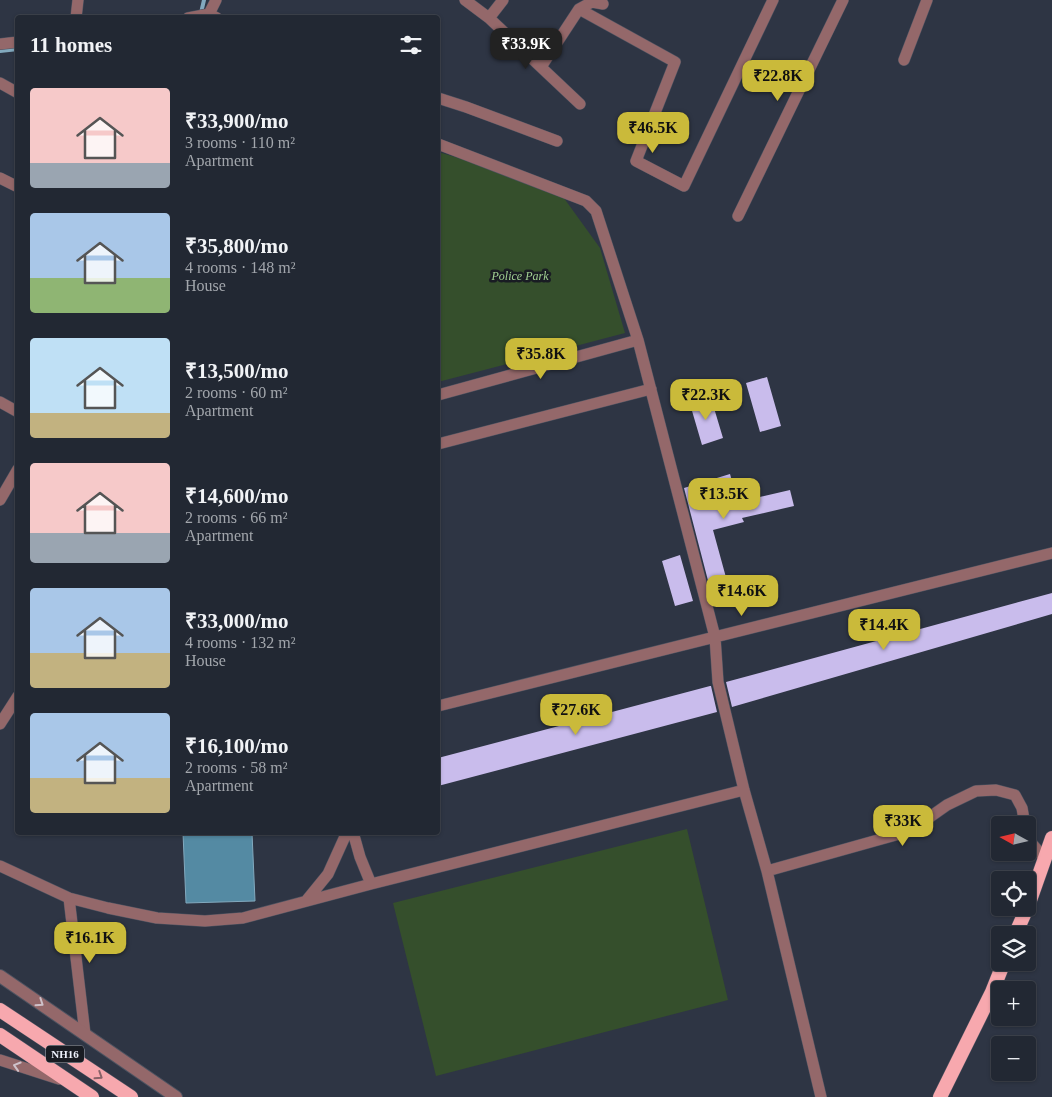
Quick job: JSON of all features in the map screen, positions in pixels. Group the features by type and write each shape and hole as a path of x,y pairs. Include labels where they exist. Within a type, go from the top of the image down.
{"highway":[{"path":"1036,882 1052,838"},
{"path":"940,1097 992,992 1000,971"},
{"name":"NH16","path":"0,1010 131,1097"},
{"name":"NH16","path":"0,1036 89,1095"}],"street":[{"path":"76,15 78,0"},
{"path":"213,15 216,0"},
{"path":"465,0 489,18 580,104"},
{"path":"489,18 503,0"},
{"path":"579,9 675,62 636,161 684,186 773,0"},
{"path":"738,216 842,0"},
{"path":"904,60 927,0"},
{"path":"541,67 579,9 592,2 603,4"},
{"path":"0,44 15,42"},
{"path":"0,82 15,91"},
{"path":"440,99 557,141"},
{"path":"440,145 586,201 596,210 638,340 716,637 718,682 744,790 767,872 821,1097"},
{"path":"0,178 15,186"},
{"path":"440,394 638,340"},
{"path":"440,443 650,389"},
{"path":"0,402 15,410"},
{"path":"0,500 15,474"},
{"path":"440,706 1052,553"},
{"path":"0,724 15,701"},
{"path":"0,866 69,898 108,908 157,918 205,921 243,918 744,790"},
{"path":"767,872 910,831 948,806 976,791 996,790 1015,795 1022,808 1023,816"},
{"path":"306,901 328,874 346,835"},
{"path":"355,835 360,857 371,884"},
{"path":"1036,847 1045,858"},
{"path":"69,898 85,1034"},
{"path":"0,976 176,1097"},
{"path":"0,1060 68,1081"}],"green space":[{"name":"Police Park","path":"440,153 561,194 600,248 625,333 440,381"},
{"path":"687,829 728,1000 436,1076 393,903"}],"water":[{"path":"183,835 252,835 255,901 186,903"}],"building":[{"path":"767,377 781,426 760,432 746,383"},
{"path":"711,398 723,438 702,445 690,404"},
{"path":"730,474 738,502 790,490 794,506 742,518 744,522 713,530 730,592 712,596 684,488"},
{"path":"680,555 693,601 675,606 662,561"},
{"path":"1052,593 1052,614 732,707 726,682"},
{"path":"711,686 717,712 440,785 440,757"}],"waterway":[{"path":"201,13 204,0"},
{"path":"0,51 15,49"}]}
